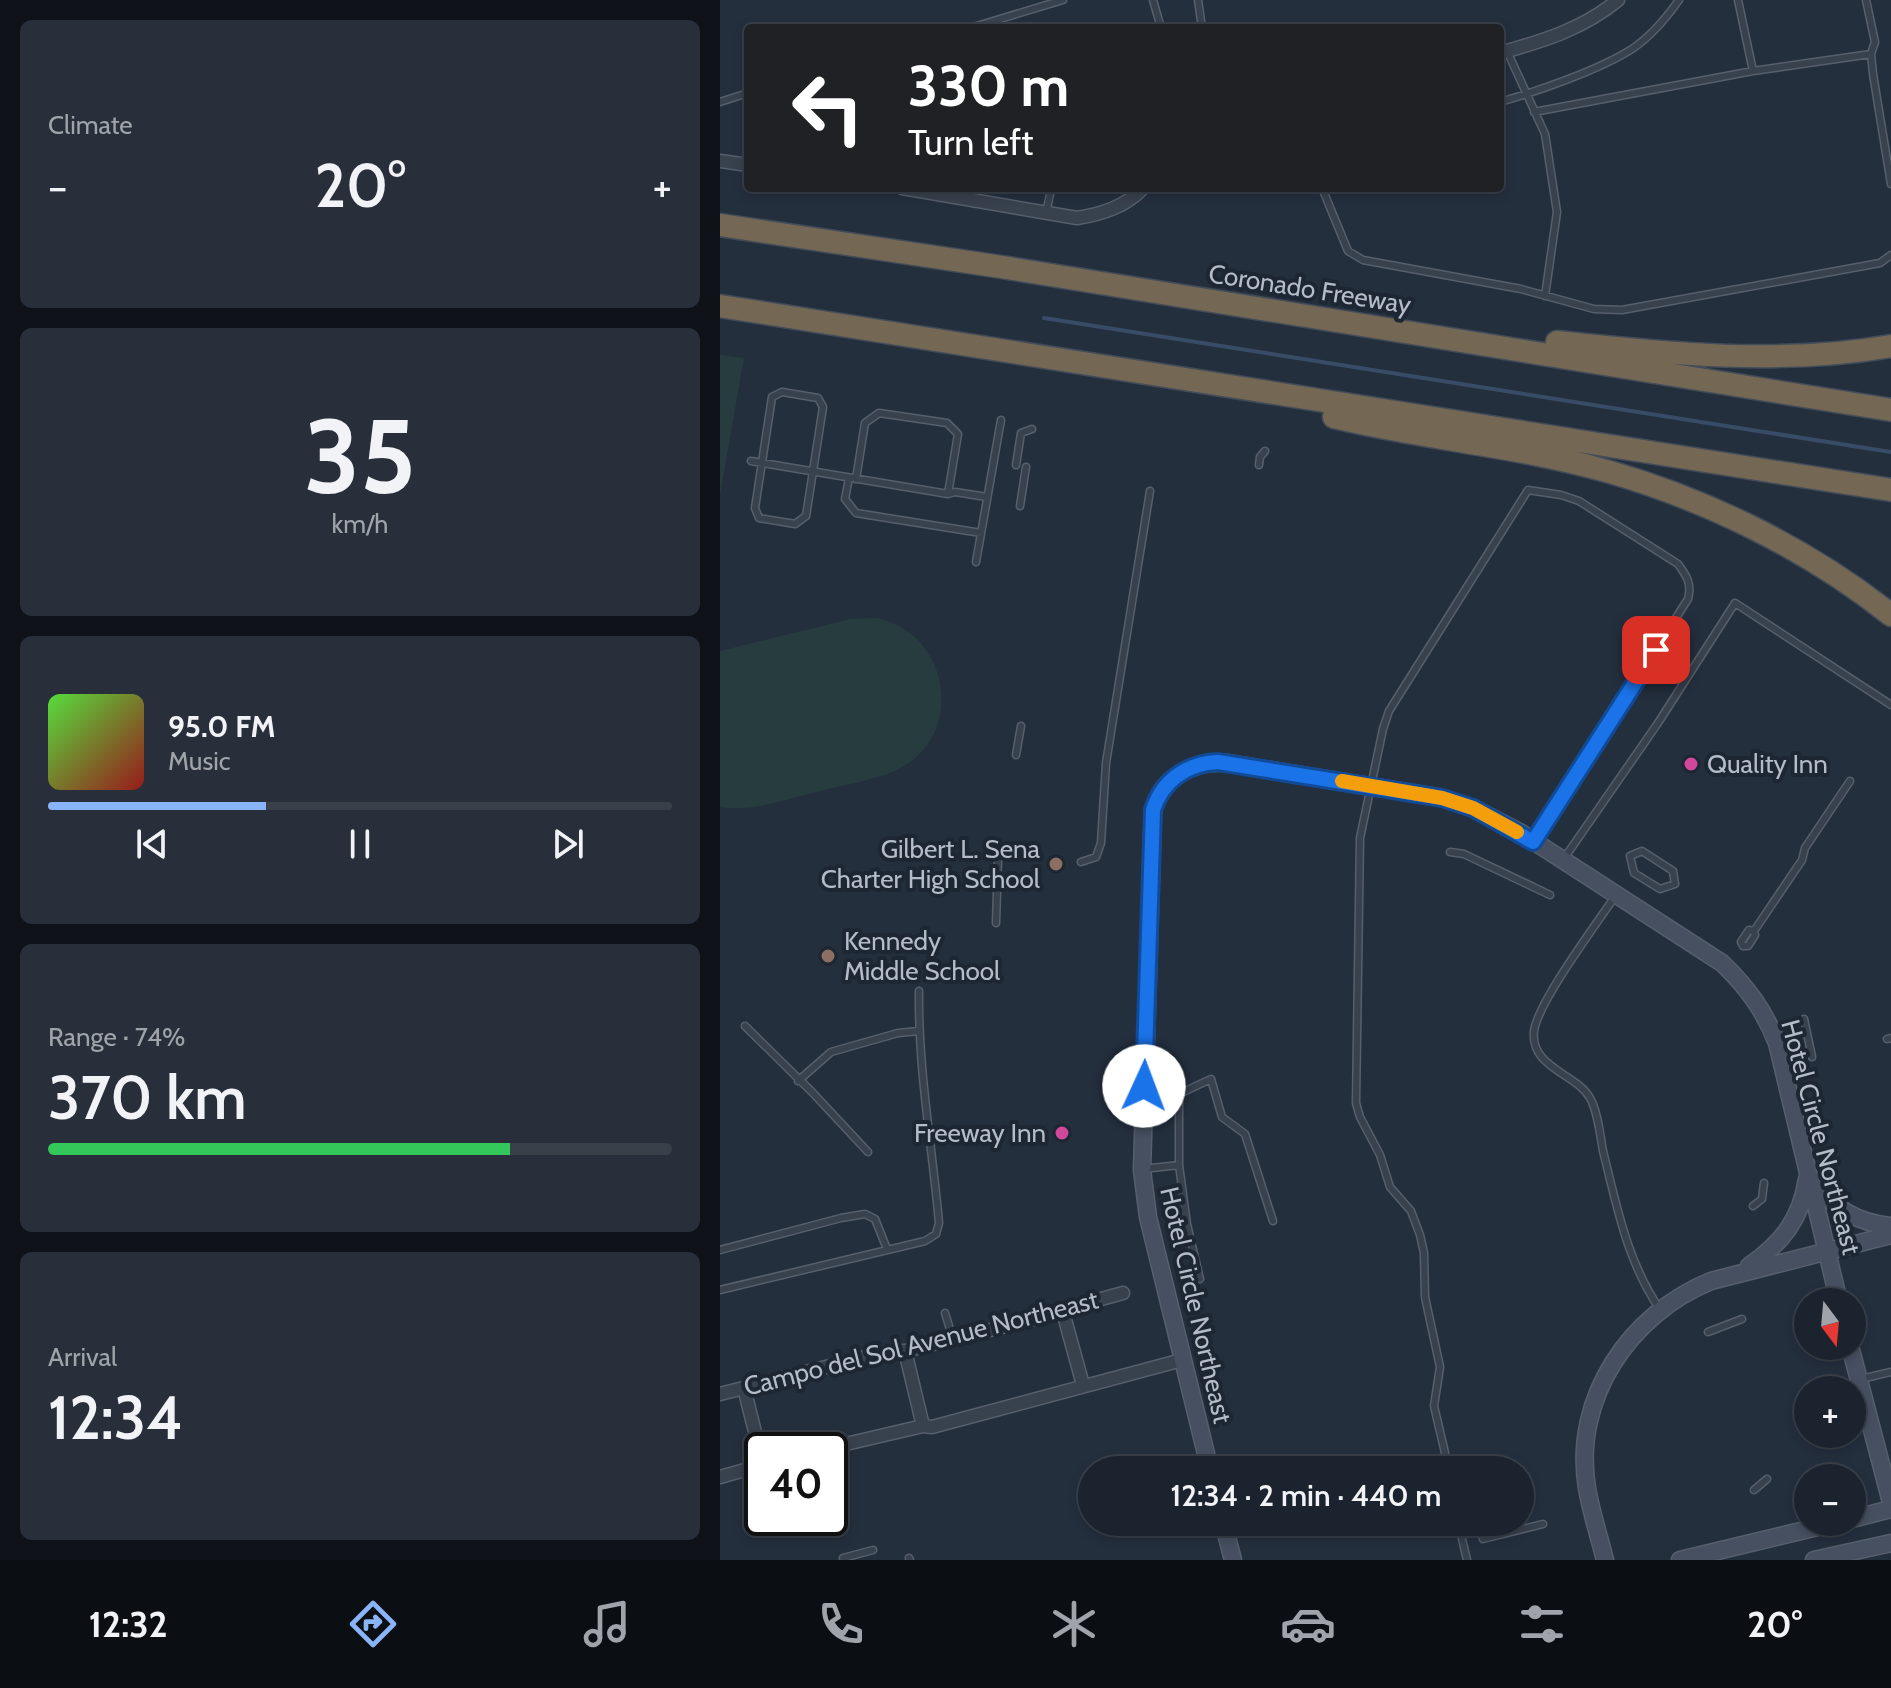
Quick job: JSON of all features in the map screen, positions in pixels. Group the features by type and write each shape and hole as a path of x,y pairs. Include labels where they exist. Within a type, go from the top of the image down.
{"highway":[{"name":"Coronado Freeway","path":"720,225 1891,410"},
{"path":"720,306 1891,490"},
{"path":"1281,312 1622,350 1795,355 1891,346"},
{"path":"1257,392 1346,420 1565,462 1633,480 1709,509 1776,540 1833,574 1891,615"}],"street":[{"path":"1504,52 1567,32 1601,14 1618,0"},
{"path":"720,161 744,164"},
{"path":"931,192 1077,218 1123,204 1138,192"},
{"name":"Hotel Circle Northeast","path":"1206,1456 1148,1217 1142,1170 1153,810 1162,791 1173,778 1189,768 1218,762 1442,798 1473,808 1563,860 1722,963 1745,986 1766,1016 1777,1043 1835,1288"},
{"path":"1808,1173 1828,1200 1847,1214 1869,1224 1891,1226"},
{"path":"1740,1273 1778,1244 1790,1230 1801,1205 1808,1173"},
{"path":"1605,1560 1587,1487 1585,1457 1588,1427 1601,1384 1631,1338 1661,1311 1700,1285 1891,1235"},
{"name":"Campo del Sol Avenue Northeast","path":"720,1394 893,1350 905,1351 1063,1312 1123,1293"},
{"path":"1063,1312 1083,1385"},
{"path":"905,1351 923,1426"},
{"path":"848,1443 923,1426 932,1427 1182,1360"},
{"path":"744,1388 755,1432"},
{"path":"1866,1409 1891,1502"},
{"path":"1873,1435 1891,1466"},
{"path":"720,1477 744,1468"},
{"path":"1866,1515 1891,1509"},
{"path":"1680,1560 1794,1533"},
{"path":"1227,1536 1233,1560"},
{"path":"1814,1560 1891,1543"}],"lane":[{"path":"983,24 1063,0"},
{"path":"1153,0 1160,24"},
{"path":"1198,0 1201,24"},
{"path":"1504,101 1596,68 1634,48 1668,16 1679,0"},
{"path":"1738,0 1753,71"},
{"path":"1866,0 1875,42 1871,54 1891,184"},
{"path":"1504,52 1545,134 1557,212 1545,296"},
{"path":"1534,112 1753,71 1871,54"},
{"path":"720,102 744,94"},
{"path":"1046,213 1051,192"},
{"path":"1324,192 1348,251 1363,260 1545,296 1594,309 1622,310 1880,263 1891,255"},
{"path":"782,392 818,398 823,407 813,472 806,516 795,524 759,518 755,508 772,397 782,392"},
{"path":"948,494 958,434 947,423 879,413 865,423 845,499 856,513 981,533"},
{"path":"976,562 1001,420"},
{"path":"1016,465 1021,433 1032,429"},
{"path":"1259,465 1265,451"},
{"path":"751,461 948,494 955,492 987,497"},
{"path":"1020,506 1026,467"},
{"path":"1446,1456 1434,1406 1440,1367 1425,1297 1424,1253 1420,1235 1411,1211 1390,1187 1380,1155 1356,1103 1360,838 1383,729 1393,704 1528,490 1569,497 1678,564 1689,579 1690,592 1533,842"},
{"path":"1081,862 1096,857 1101,843 1106,763 1150,491"},
{"path":"1563,860 1658,723 1735,603 1891,705"},
{"path":"1016,755 1021,726"},
{"path":"1754,931 1850,781"},
{"path":"1642,851 1673,871 1675,884 1660,889 1634,873 1630,856 1642,851"},
{"path":"1450,852 1464,854 1550,895"},
{"path":"996,923 998,860"},
{"path":"1616,894 1544,1004 1534,1040 1549,1064 1590,1097 1628,1248 1641,1279 1661,1311"},
{"path":"720,1290 925,1241 936,1234 939,1223 919,1031 919,991"},
{"path":"1804,1019 1812,1057"},
{"path":"745,1026 868,1152"},
{"path":"798,1081 831,1052 898,1033 919,1031"},
{"path":"1144,1095 1179,1094 1211,1079 1222,1117 1245,1134 1273,1221"},
{"path":"1179,1094 1179,1165 1187,1224 1200,1279"},
{"path":"1142,1170 1179,1165"},
{"path":"1753,1206 1762,1199 1764,1183"},
{"path":"720,1250 865,1214 875,1219 887,1249"},
{"path":"945,1313 953,1339"},
{"path":"1708,1332 1742,1319"},
{"path":"1866,1378 1891,1372"},
{"path":"1754,1490 1767,1479"},
{"path":"1534,1526 1543,1524"},
{"path":"1461,1536 1467,1560"},
{"path":"843,1558 873,1550"}],"green space":[{"path":"720,355 744,358 720,495"},
{"path":"877,618 912,634 935,666 942,700 935,731 927,745 903,767 878,777 768,804 744,808 720,807 720,651 850,619"}],"waterway":[{"path":"1044,318 1891,452"}],"slow traffic":[{"path":"1342,781 1442,798 1473,808 1517,832"}],"place":[{"name":"Quality Inn","path":"1691,764"},
{"name":"Gilbert L. Sena Charter High School","path":"1056,864"},
{"name":"Kennedy Middle School","path":"828,956"},
{"name":"Freeway Inn","path":"1062,1133"}],"route":[{"path":"1144,1086 1153,810 1158,796 1173,778 1198,764 1218,762 1442,798 1473,808 1533,842 1656,650"}]}
